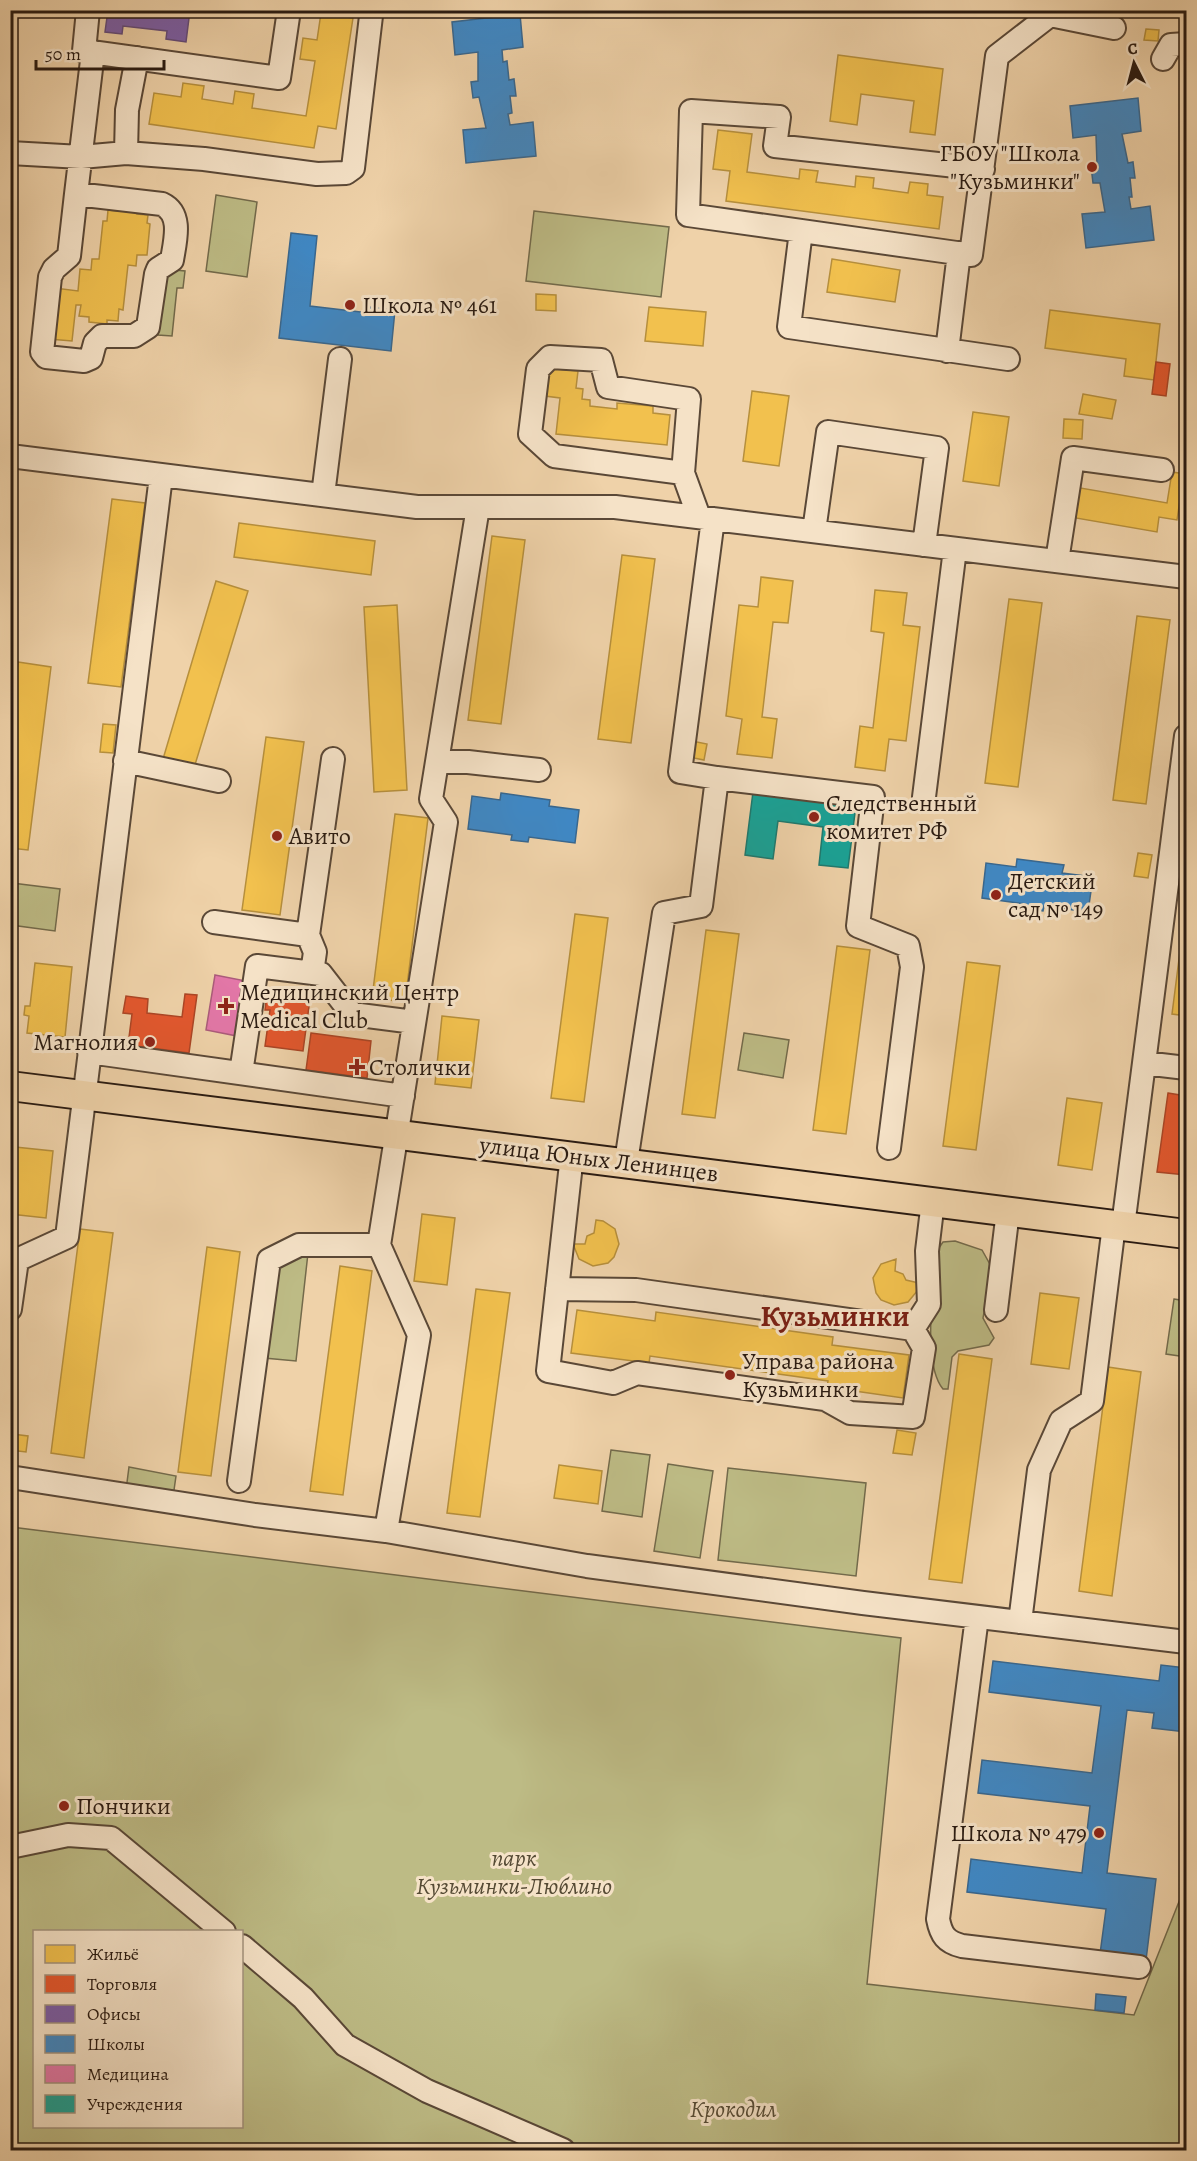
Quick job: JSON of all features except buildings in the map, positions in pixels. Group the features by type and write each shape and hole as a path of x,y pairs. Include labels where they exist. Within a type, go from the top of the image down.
{"main road":[{"name":"улица Юных Ленинцев","path":"10,1086 1186,1234"}],"lane":[{"path":"88,10 84,51 279,78 289,10"},
{"path":"10,153 81,157 126,153 204,159 317,174 346,173 353,168 370,10"},
{"path":"982,169 775,146 779,117 691,111 688,215 972,255 997,56 1051,13 1114,28"},
{"path":"1163,59 1171,45 1186,44"},
{"path":"76,194 162,204 172,211 177,223 172,260 157,271 150,323 146,330 134,336 102,336 95,343 91,358 87,361 59,349 44,356 42,352 50,277 54,269 69,256 76,194 81,157 93,52"},
{"path":"126,153 126,117 137,58"},
{"path":"801,231 789,327 1008,359"},
{"path":"947,351 959,253"},
{"path":"683,473 554,456 530,434 538,369 550,357 601,360 608,387 689,399 683,473 706,518 680,772 873,797 858,926 908,946 912,967 889,1148"},
{"path":"323,495 340,359"},
{"path":"813,531 828,432 937,448 924,545"},
{"path":"10,456 417,507 615,507 1186,577"},
{"path":"1057,561 1073,458 1162,470"},
{"path":"10,1309 17,1260 67,1237 161,476"},
{"path":"386,1531 419,1335 379,1245 446,822 431,799 478,507"},
{"path":"924,797 955,549"},
{"path":"1020,1622 1039,1470 1061,1421 1092,1401 1144,1062 1177,883 1186,736"},
{"path":"312,973 315,951 308,935 333,759"},
{"path":"125,761 219,782"},
{"path":"437,762 468,762 539,770"},
{"path":"626,1162 664,913 701,906 717,778"},
{"path":"214,922 308,935"},
{"path":"241,1074 256,966 321,975 352,1014 414,1022"},
{"path":"89,1052 403,1096"},
{"path":"1144,1062 1186,1068"},
{"path":"572,1155 548,1371 613,1383 638,1373 825,1400 850,1413 913,1417 924,1348 913,1329"},
{"path":"913,1329 929,1304 927,1251 933,1201"},
{"path":"996,1310 1008,1211"},
{"path":"239,1481 269,1260 299,1245 379,1245"},
{"path":"557,1289 636,1290 913,1329"},
{"path":"10,1477 255,1515 386,1531 587,1566 1186,1642"},
{"path":"977,1617 938,1919 940,1931 949,1942 962,1946 1138,1967"},
{"path":"10,1846 68,1834 111,1838 222,1930"},
{"path":"243,1947 303,1998 345,2045 427,2091 563,2151"}],"green space":[{"path":"216,195 257,202 247,277 206,271"},
{"path":"534,211 669,227 661,297 526,281"},
{"path":"175,270 185,271 183,288 177,288 172,336 158,335 165,282 167,275"},
{"path":"12,883 60,889 55,931 11,925"},
{"path":"744,1033 789,1040 783,1078 738,1070"},
{"path":"955,1241 982,1250 992,1268 983,1318 994,1338 989,1345 958,1351 952,1357 948,1389 943,1389 937,1377 931,1345 934,1255 943,1242"},
{"path":"308,1253 296,1361 264,1358 275,1269 285,1259"},
{"path":"1174,1299 1186,1301 1186,1357 1166,1354"},
{"path":"611,1450 650,1455 642,1517 602,1511"},
{"path":"668,1464 713,1471 700,1558 654,1551"},
{"path":"129,1467 176,1476 173,1497 126,1490"},
{"path":"728,1468 866,1483 856,1576 718,1560"},
{"name":"парк Кузьминки-Люблино","path":"11,1527 901,1638 867,1984 1134,2015 1186,1884 1186,2150 11,2150"}],"place":[{"name":"ГБОУ \"Школа \"Кузьминки\"","path":"1092,167"},
{"name":"Школа № 461","path":"350,305"},
{"name":"Следственный комитет РФ","path":"814,817"},
{"name":"Авито","path":"277,836"},
{"name":"Детский сад № 149","path":"996,895"},
{"name":"Медицинский Центр Medical Club","path":"226,1006"},
{"name":"Магнолия","path":"150,1042"},
{"name":"Столички","path":"357,1067"},
{"name":"Управа района Кузьминки","path":"730,1375"},
{"name":"Пончики","path":"64,1806"},
{"name":"Школа № 479","path":"1099,1833"}],"district":[{"name":"Кузьминки","path":"835,1316"}],"park label":[{"name":"Крокодил","path":"733,2109"}]}
